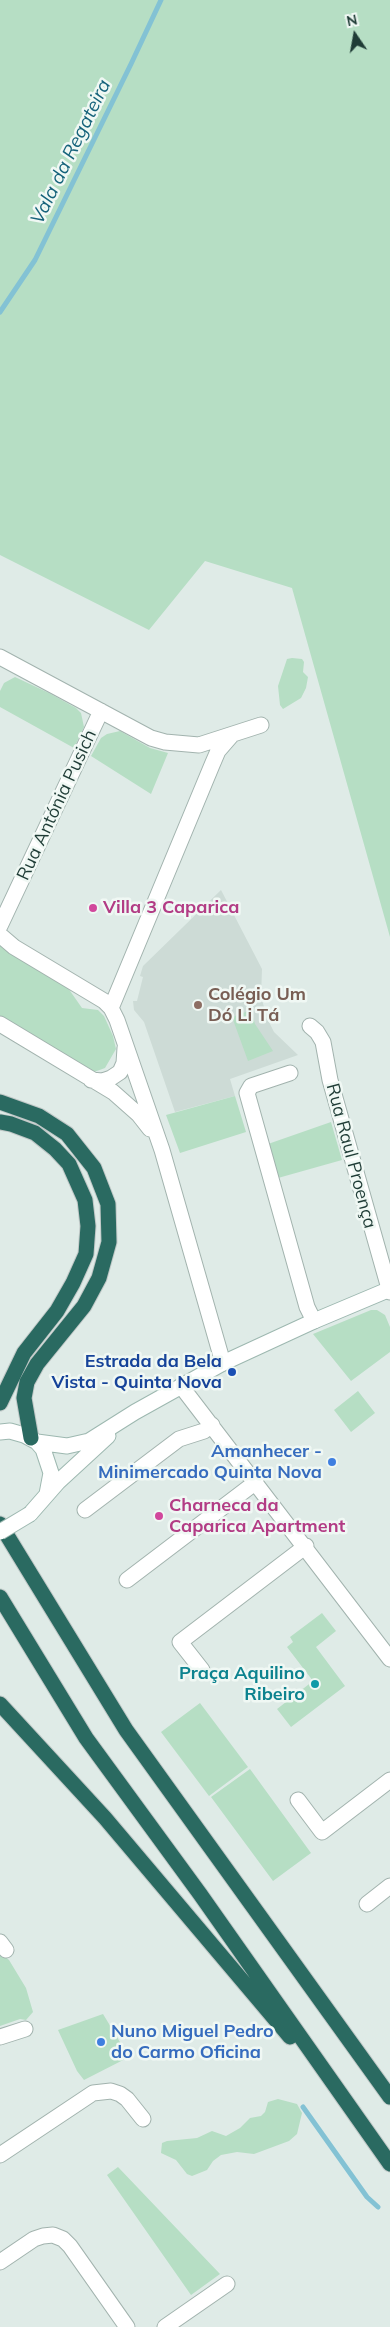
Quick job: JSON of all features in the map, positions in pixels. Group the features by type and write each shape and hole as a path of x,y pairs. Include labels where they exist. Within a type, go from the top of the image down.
{"highway":[{"path":"0,1102 39,1116 67,1134 94,1168 108,1204 108,1242 99,1278 84,1306 37,1364 27,1382 24,1398 34,1440"},
{"path":"0,1122 11,1124 35,1134 55,1149 69,1164 85,1200 88,1226 86,1254 73,1283 57,1310 24,1353 0,1403"},
{"path":"0,1524 126,1730 390,2097"},
{"path":"0,1598 86,1738 200,1894 390,2164"},
{"path":"0,1704 105,1818 350,2108"}],"street":[{"path":"1,661 152,738 165,742 199,745 261,725"},
{"name":"Rua Antónia Pusich","path":"0,926 101,711"},
{"path":"111,1008 215,758 231,736"},
{"path":"0,935 14,947 111,1008 123,1035 162,1150 223,1363"},
{"path":"0,1024 113,1092 139,1115 162,1150"},
{"name":"Rua Raul Proença","path":"310,1026 317,1032 323,1042 330,1080 390,1290"},
{"path":"92,1080 102,1081 120,1072 126,1051 123,1035"},
{"path":"290,1073 251,1086 247,1093 307,1307 314,1321"},
{"path":"0,1432 17,1432 34,1440 56,1445 79,1444 100,1435 135,1412 223,1363 314,1321 390,1290"},
{"path":"181,1386 306,1546 390,1659"},
{"path":"0,1532 30,1514 58,1482 135,1412"},
{"path":"85,1510 179,1439 212,1425"},
{"path":"34,1440 46,1456 51,1472 45,1497"},
{"path":"127,1580 256,1482"},
{"path":"202,1670 180,1642 306,1546"},
{"path":"298,1800 322,1832 390,1780"},
{"path":"367,1904 390,1886"},
{"path":"0,2037 25,2029"},
{"path":"0,2155 93,2092 111,2091 128,2098 143,2119"},
{"path":"0,2262 34,2239 53,2235 63,2239 70,2246 127,2327"},
{"path":"165,2327 227,2284"}],"shaded area":[{"name":"Colégio Um Dó Li Tá","path":"221,890 262,969 261,997 268,1020 274,1032 298,1055 230,1079 235,1096 175,1112 144,1022 134,1010 133,1001 137,1001 143,977 140,976 143,966"}],"green space":[{"path":"0,0 390,0 390,937 292,588 205,561 149,630 0,555"},
{"path":"287,659 302,659 304,662 303,672 308,677 306,688 301,698 283,709 280,705 278,686"},
{"path":"15,677 49,693 76,708 81,713 84,727 74,748 0,707 0,691 4,683"},
{"path":"120,731 150,748 168,753 151,794 91,756 101,738 107,734"},
{"path":"0,945 68,988 82,1008 98,1010 104,1016 113,1036 116,1049 105,1068 94,1072 0,1017"},
{"path":"251,1010 255,1024 273,1051 248,1061 232,1017"},
{"path":"235,1096 246,1132 180,1153 166,1115"},
{"path":"331,1122 342,1160 278,1178 268,1144"},
{"path":"371,1310 377,1310 385,1315 390,1327 390,1352 351,1381 313,1334"},
{"path":"358,1391 375,1413 351,1432 334,1410"},
{"path":"322,1613 336,1631 316,1647 345,1686 291,1727 277,1709 313,1681 287,1647 293,1642 290,1637"},
{"path":"200,1703 248,1767 209,1796 161,1732"},
{"path":"250,1769 311,1853 273,1881 211,1797"},
{"path":"0,1952 9,1960 26,1988 33,2012 26,2020 20,2019 0,2026"},
{"path":"103,2014 129,2057 84,2080 77,2071 58,2030"},
{"path":"278,2099 297,2104 302,2113 297,2134 289,2141 254,2154 237,2152 221,2155 213,2161 207,2170 192,2176 187,2174 176,2160 161,2153 162,2143 167,2141 197,2138 212,2131 226,2136 240,2128 250,2118 261,2116 265,2112 268,2102"},
{"path":"118,2167 220,2274 191,2295 107,2175"}],"waterway":[{"name":"Vala da Regateira","path":"0,312 35,260 161,0"},
{"path":"303,2107 367,2197 378,2207"}],"place":[{"name":"Villa 3 Caparica","path":"93,908"},
{"name":"Colégio Um Dó Li Tá","path":"198,1005"},
{"name":"Estrada da Bela Vista - Quinta Nova","path":"232,1372"},
{"name":"Amanhecer - Minimercado Quinta Nova","path":"332,1462"},
{"name":"Charneca da Caparica Apartment","path":"159,1516"},
{"name":"Praça Aquilino Ribeiro","path":"315,1684"},
{"name":"Nuno Miguel Pedro do Carmo Oficina","path":"101,2042"}]}
